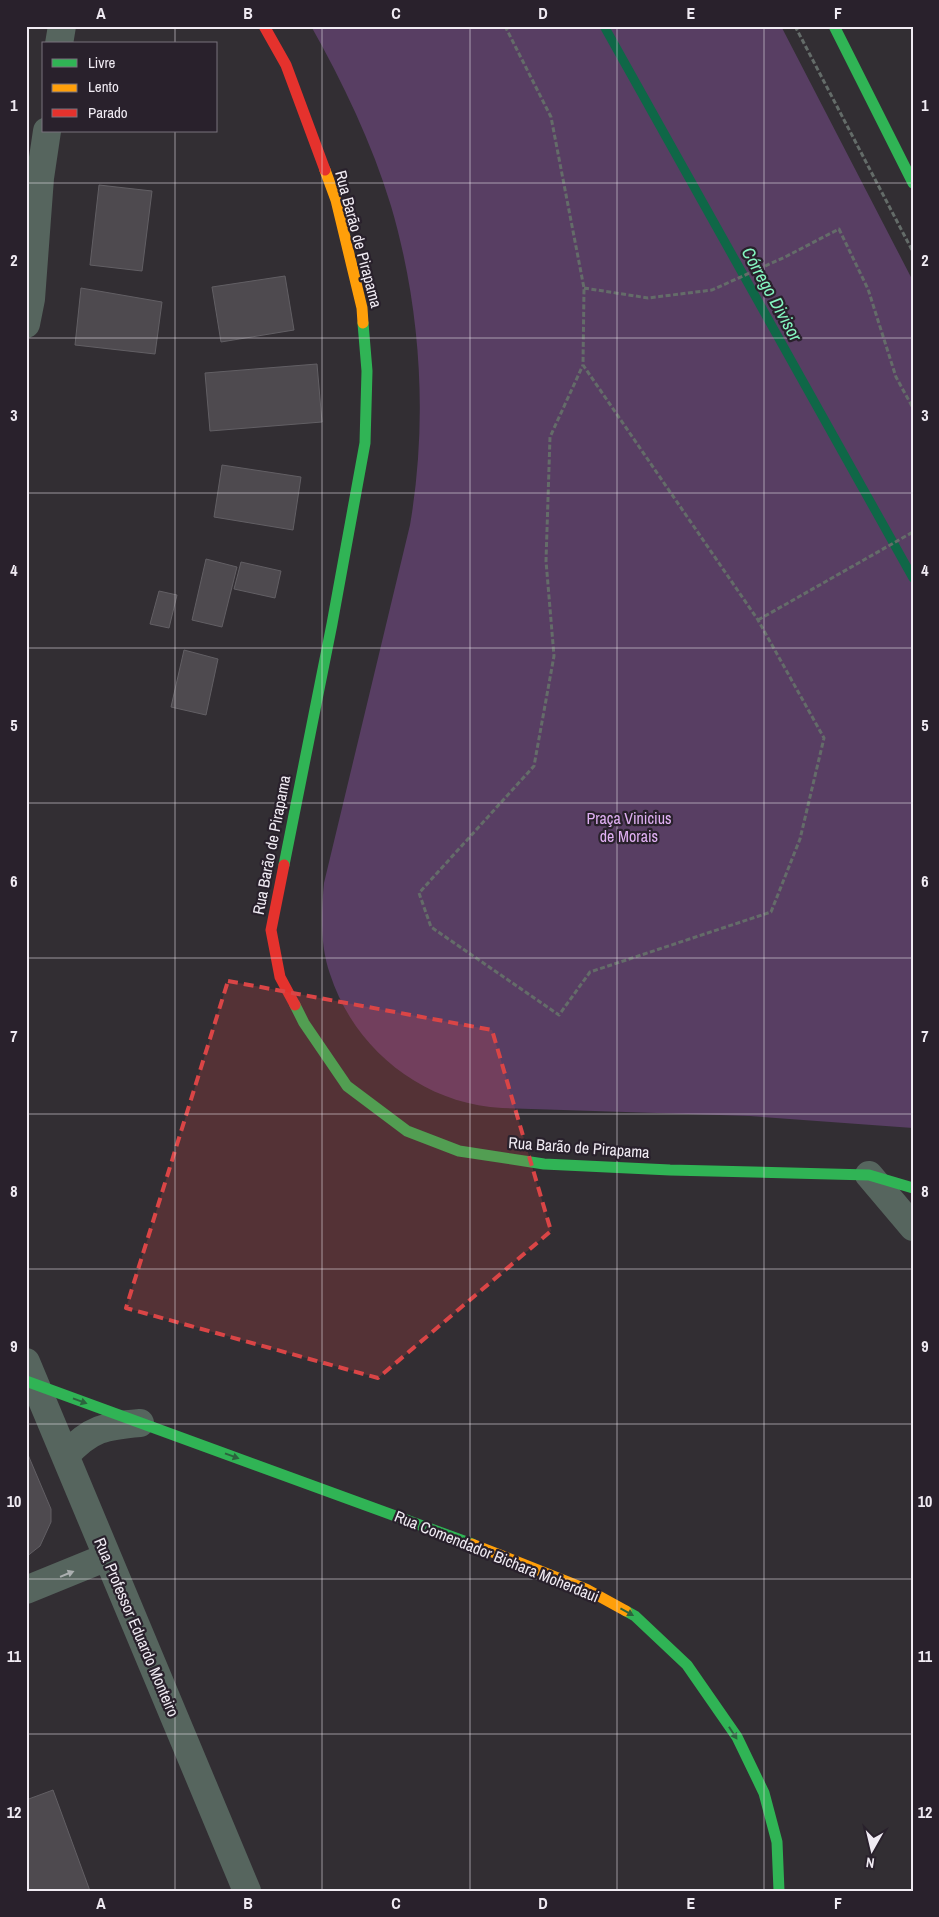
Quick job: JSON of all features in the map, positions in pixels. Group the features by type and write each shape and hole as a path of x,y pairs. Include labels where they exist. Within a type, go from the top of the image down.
{"street":[{"path":"59,42 62,26"},
{"name":"Rua Barão de Pirapama","path":"264,26 286,65 336,200 362,308 367,370 365,443 332,624 272,930 280,976 304,1023 347,1086 408,1131 459,1151 544,1164 869,1175 913,1188"},
{"path":"834,26 913,183"},
{"path":"26,324 31,299 33,174 47,132"},
{"path":"869,1175 913,1227"},
{"name":"Rua Comendador Bichara Moherdaui","path":"29,1376 140,1423 463,1540 586,1589 635,1616 687,1665 737,1738 764,1794 777,1842 779,1891"},
{"name":"Rua Professor Eduardo Monteiro","path":"29,1376 66,1455 248,1891"},
{"name":"Rua Comendador Bichara Moherdaui","path":"66,1455 80,1440 91,1433 113,1425 140,1423"},
{"path":"26,1590 107,1557"}],"path":[{"path":"505,26 551,117 584,288 583,365 550,437 546,561 554,656 534,766 419,893 431,927 558,1015 590,972 771,912 800,839 824,738 758,620 583,365"},
{"path":"795,26 913,252"},
{"path":"584,288 648,298 712,290 785,257 839,229 868,290 896,377 913,408"},
{"path":"758,620 913,532"}],"highlighted area":[{"path":"228,981 492,1030 551,1231 378,1378 126,1308"}],"green space":[{"name":"Praça Vinicius de Morais","path":"311,26 781,26 913,281 913,1128 750,1116 502,1108 473,1104 445,1096 419,1084 395,1068 374,1048 356,1026 341,1001 330,974 324,952 322,918 324,883 410,525 416,485 420,405 415,324 409,284 391,206 375,159 356,114"}],"building":[{"path":"99,185 152,191 142,271 90,265"},
{"path":"285,276 294,330 221,342 212,287"},
{"path":"81,288 162,302 155,354 75,345"},
{"path":"317,364 322,422 210,431 205,373"},
{"path":"222,465 301,477 293,530 214,517"},
{"path":"206,559 237,567 222,627 192,620"},
{"path":"241,562 281,571 275,598 234,589"},
{"path":"159,591 177,595 169,628 150,624"},
{"path":"184,650 218,659 206,715 171,707"},
{"path":"26,1450 51,1509 51,1522 40,1546 26,1557"},
{"path":"53,1790 90,1891 26,1891 26,1800"}],"waterway":[{"name":"Córrego Divisor","path":"604,26 913,578"}],"traffic: fast":[{"path":"834,26 913,183"},
{"path":"284,865 332,624 365,443 367,371 363,323"},
{"path":"295,1005 304,1023 347,1086 407,1131 459,1151 544,1164 670,1170 869,1175 913,1188"},
{"path":"26,1381 472,1544"},
{"path":"626,1611 635,1616 687,1665 737,1737 764,1793 777,1842 779,1891"}],"traffic: slow":[{"path":"325,170 336,200 362,308 363,323"},
{"path":"472,1544 586,1589 626,1611"}],"traffic: jam":[{"path":"264,26 286,65 325,170"},
{"path":"284,865 271,930 280,977 295,1005"}]}
